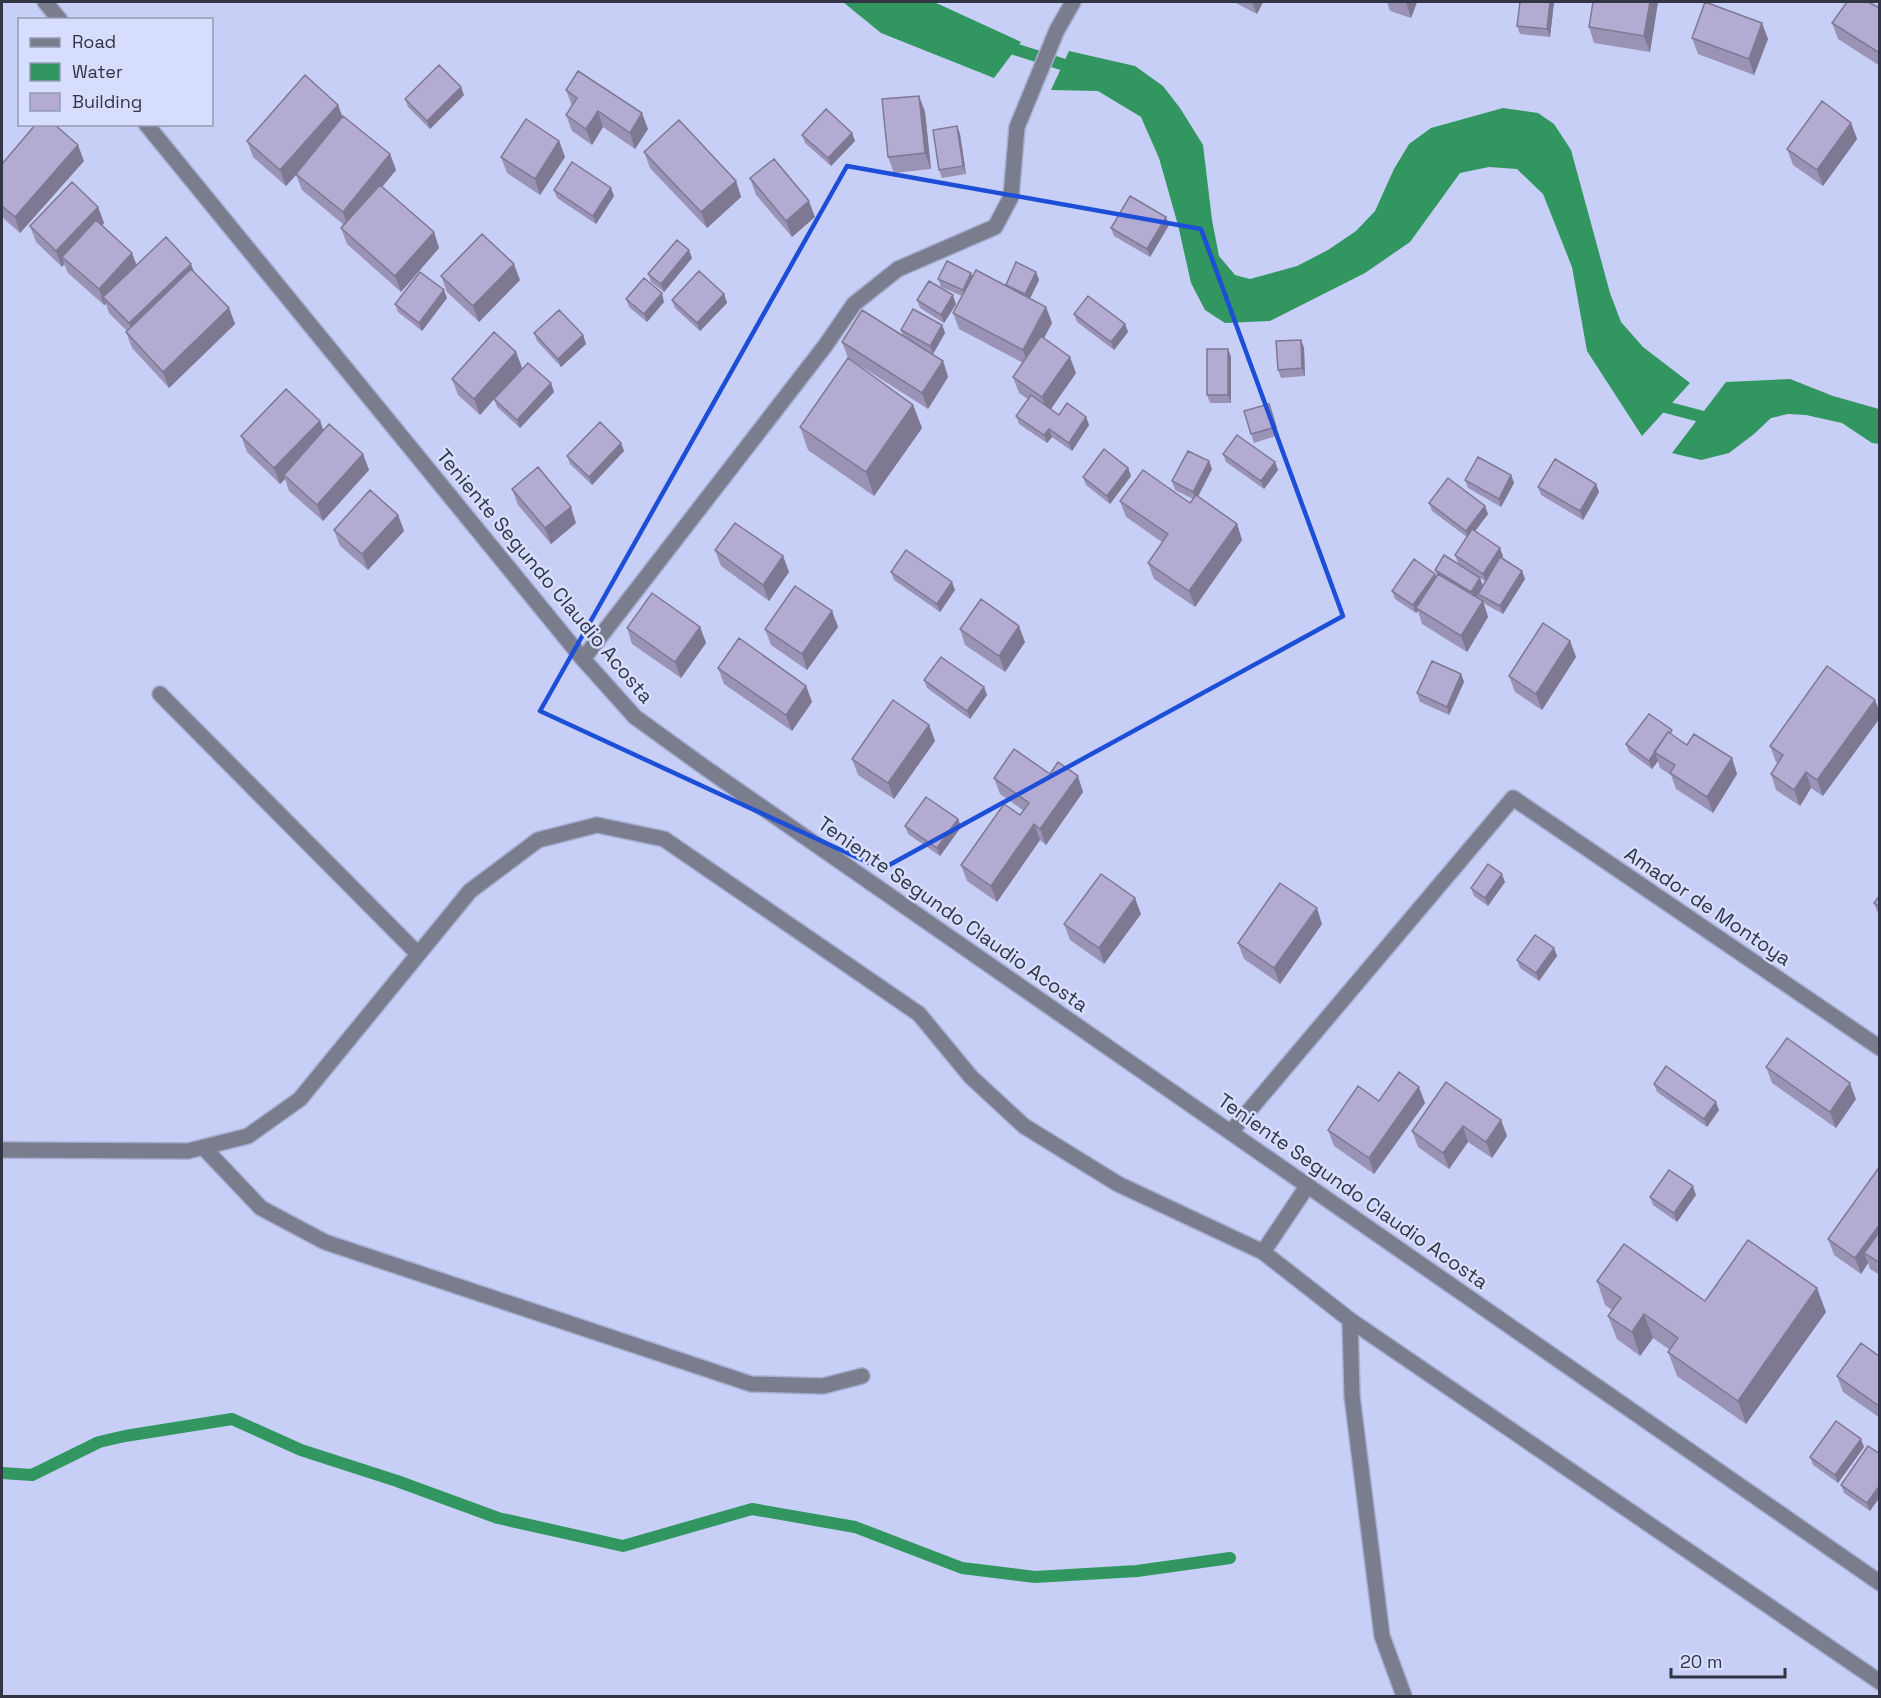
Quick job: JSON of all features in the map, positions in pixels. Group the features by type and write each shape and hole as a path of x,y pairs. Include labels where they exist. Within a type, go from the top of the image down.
{"street":[{"path":"45,2 58,18"},
{"path":"583,659 825,346 854,304 898,269 995,227 1011,197 1017,127 1057,30 1073,2"},
{"name":"Teniente Segundo Claudio Acosta","path":"148,126 583,659 635,717 716,776 1880,1583"},
{"path":"160,694 418,954"},
{"name":"Amador de Montoya","path":"1231,1132 1513,798 1880,1048"},
{"path":"2,1150 188,1151 248,1136 300,1099 470,891 538,840 597,825 664,839 919,1014 971,1077 1024,1126 1119,1184 1263,1252 1350,1320 1880,1682"},
{"path":"203,1148 261,1208 325,1242 751,1384 823,1386 862,1376"},
{"path":"1263,1252 1308,1185"},
{"path":"1350,1320 1352,1395 1382,1636 1404,1696"}],"highlighted area":[{"path":"847,166 1201,229 1343,616 882,869 540,711"}],"water":[{"path":"843,2 934,2 1021,42 994,78 881,33"},
{"path":"1069,51 1135,66 1163,86 1203,145 1219,256 1235,275 1250,279 1297,266 1328,250 1356,231 1375,211 1394,169 1409,144 1431,128 1503,108 1538,113 1554,124 1571,150 1610,293 1621,322 1643,347 1690,383 1642,436 1587,351 1572,267 1543,194 1517,169 1489,167 1460,173 1410,242 1365,273 1270,321 1225,323 1205,310 1191,283 1159,158 1141,117 1098,91 1051,90"},
{"path":"1790,379 1833,396 1879,409 1879,444 1872,443 1842,423 1806,415 1788,414 1771,418 1729,453 1701,460 1672,453 1726,382"}],"building":[{"path":"1520,2 1550,2 1547,29 1517,26"},
{"path":"1593,2 1650,2 1644,36 1589,27"},
{"path":"1705,2 1762,23 1749,59 1692,38"},
{"path":"1847,2 1868,2 1880,8 1880,49 1878,52 1832,23"},
{"path":"439,65 461,87 427,121 405,99"},
{"path":"578,71 642,113 630,133 598,111 586,129 566,115 577,98 566,90"},
{"path":"305,75 338,105 280,170 247,141"},
{"path":"919,96 925,153 888,157 882,99"},
{"path":"1822,101 1851,123 1817,170 1787,149"},
{"path":"826,109 852,133 828,158 802,135"},
{"path":"343,116 390,154 343,212 296,174"},
{"path":"526,119 559,141 535,179 501,157"},
{"path":"679,120 736,181 701,212 644,152"},
{"path":"34,126 56,126 78,145 15,217 2,206 2,164"},
{"path":"957,126 963,166 939,170 933,130"},
{"path":"774,159 809,201 786,221 750,178"},
{"path":"572,162 611,188 593,216 554,190"},
{"path":"72,182 98,207 56,251 30,226"},
{"path":"380,185 434,232 395,276 341,228"},
{"path":"1130,196 1166,217 1147,249 1111,228"},
{"path":"96,220 132,253 99,289 62,257"},
{"path":"482,234 514,264 473,306 441,276"},
{"path":"166,237 191,264 129,323 103,297"},
{"path":"677,240 689,250 661,284 648,274"},
{"path":"947,261 971,273 963,290 938,279"},
{"path":"1016,262 1036,272 1025,294 1006,285"},
{"path":"191,269 229,308 163,372 126,332"},
{"path":"976,270 1046,307 1023,350 953,313"},
{"path":"699,271 724,294 697,323 672,300"},
{"path":"420,272 444,290 419,323 395,304"},
{"path":"644,278 662,293 644,314 626,299"},
{"path":"929,281 953,295 941,315 917,300"},
{"path":"1088,296 1125,324 1111,342 1074,314"},
{"path":"913,309 942,325 930,346 901,330"},
{"path":"559,310 583,335 558,359 534,333"},
{"path":"862,310 943,361 922,393 842,342"},
{"path":"494,332 516,352 474,399 452,379"},
{"path":"1041,336 1070,357 1042,397 1013,377"},
{"path":"1301,340 1302,368 1278,370 1276,341"},
{"path":"1207,349 1228,349 1228,395 1207,395"},
{"path":"848,358 913,405 866,472 800,427"},
{"path":"528,363 551,383 517,420 494,399"},
{"path":"286,389 320,421 274,468 241,436"},
{"path":"1031,395 1059,415 1067,403 1086,417 1069,443 1049,429 1044,435 1016,416"},
{"path":"1269,404 1276,427 1251,434 1244,411"},
{"path":"600,422 621,443 589,477 567,456"},
{"path":"329,424 363,454 317,505 284,475"},
{"path":"1237,435 1275,462 1261,481 1223,454"},
{"path":"1104,449 1128,468 1107,496 1083,477"},
{"path":"1188,451 1209,461 1193,492 1172,481"},
{"path":"1478,457 1511,475 1499,499 1465,480"},
{"path":"1555,459 1596,484 1580,511 1538,487"},
{"path":"538,467 571,507 545,528 512,489"},
{"path":"1143,470 1190,503 1196,495 1237,524 1189,591 1148,563 1168,534 1120,501"},
{"path":"1448,478 1485,506 1466,531 1429,503"},
{"path":"370,490 398,515 362,554 334,530"},
{"path":"735,523 783,556 763,585 715,550"},
{"path":"1472,529 1500,548 1483,574 1455,555"},
{"path":"906,550 952,582 937,604 891,572"},
{"path":"1444,555 1480,578 1471,592 1435,570"},
{"path":"1500,557 1522,571 1500,606 1478,594"},
{"path":"1414,559 1435,574 1413,605 1392,591"},
{"path":"1438,574 1483,601 1461,636 1416,608"},
{"path":"795,586 832,611 802,654 765,629"},
{"path":"652,593 700,627 675,662 627,628"},
{"path":"981,599 1019,626 999,656 960,629"},
{"path":"1543,623 1570,641 1536,694 1509,676"},
{"path":"739,638 806,686 786,715 718,668"},
{"path":"941,657 984,687 967,711 924,680"},
{"path":"1432,661 1461,674 1447,707 1417,693"},
{"path":"1827,666 1875,700 1817,780 1806,772 1794,790 1771,774 1783,755 1770,746"},
{"path":"893,700 929,725 888,783 852,759"},
{"path":"1649,714 1672,730 1668,732 1649,761 1626,744"},
{"path":"1668,732 1687,745 1694,734 1732,758 1707,797 1670,773 1675,765 1654,752"},
{"path":"1014,749 1050,774 1058,762 1078,776 1040,829 1034,824 991,886 961,865 1004,804 1020,815 1029,803 994,778"},
{"path":"926,797 958,819 937,848 905,826"},
{"path":"1488,864 1502,874 1485,898 1471,888"},
{"path":"1101,874 1135,898 1099,948 1064,924"},
{"path":"1280,883 1317,908 1274,968 1238,943"},
{"path":"1880,895 1880,907 1874,903"},
{"path":"1535,935 1554,948 1536,973 1517,960"},
{"path":"1787,1038 1850,1083 1830,1112 1766,1067"},
{"path":"1666,1066 1716,1102 1704,1119 1654,1084"},
{"path":"1399,1072 1419,1087 1369,1158 1328,1130 1358,1086 1379,1101"},
{"path":"1446,1082 1501,1120 1486,1142 1463,1126 1443,1153 1412,1131"},
{"path":"1880,1166 1880,1224 1855,1258 1828,1239"},
{"path":"1669,1170 1693,1186 1674,1213 1650,1197"},
{"path":"1880,1231 1880,1263 1864,1253"},
{"path":"1748,1240 1817,1288 1738,1401 1668,1352 1678,1338 1644,1314 1632,1332 1608,1316 1621,1298 1597,1281 1624,1244 1705,1301"},
{"path":"1861,1343 1880,1357 1879,1406 1837,1376"},
{"path":"1836,1421 1861,1439 1835,1475 1810,1457"},
{"path":"1868,1446 1880,1454 1880,1485 1867,1503 1841,1485"}],"waterway":[{"path":"1002,45 1077,69"},
{"path":"1654,404 1715,420"},
{"path":"2,1473 32,1475 99,1442 232,1419 301,1450 397,1481 498,1518 623,1546 752,1509 855,1527 962,1568 1035,1577 1137,1571 1230,1558"}]}
